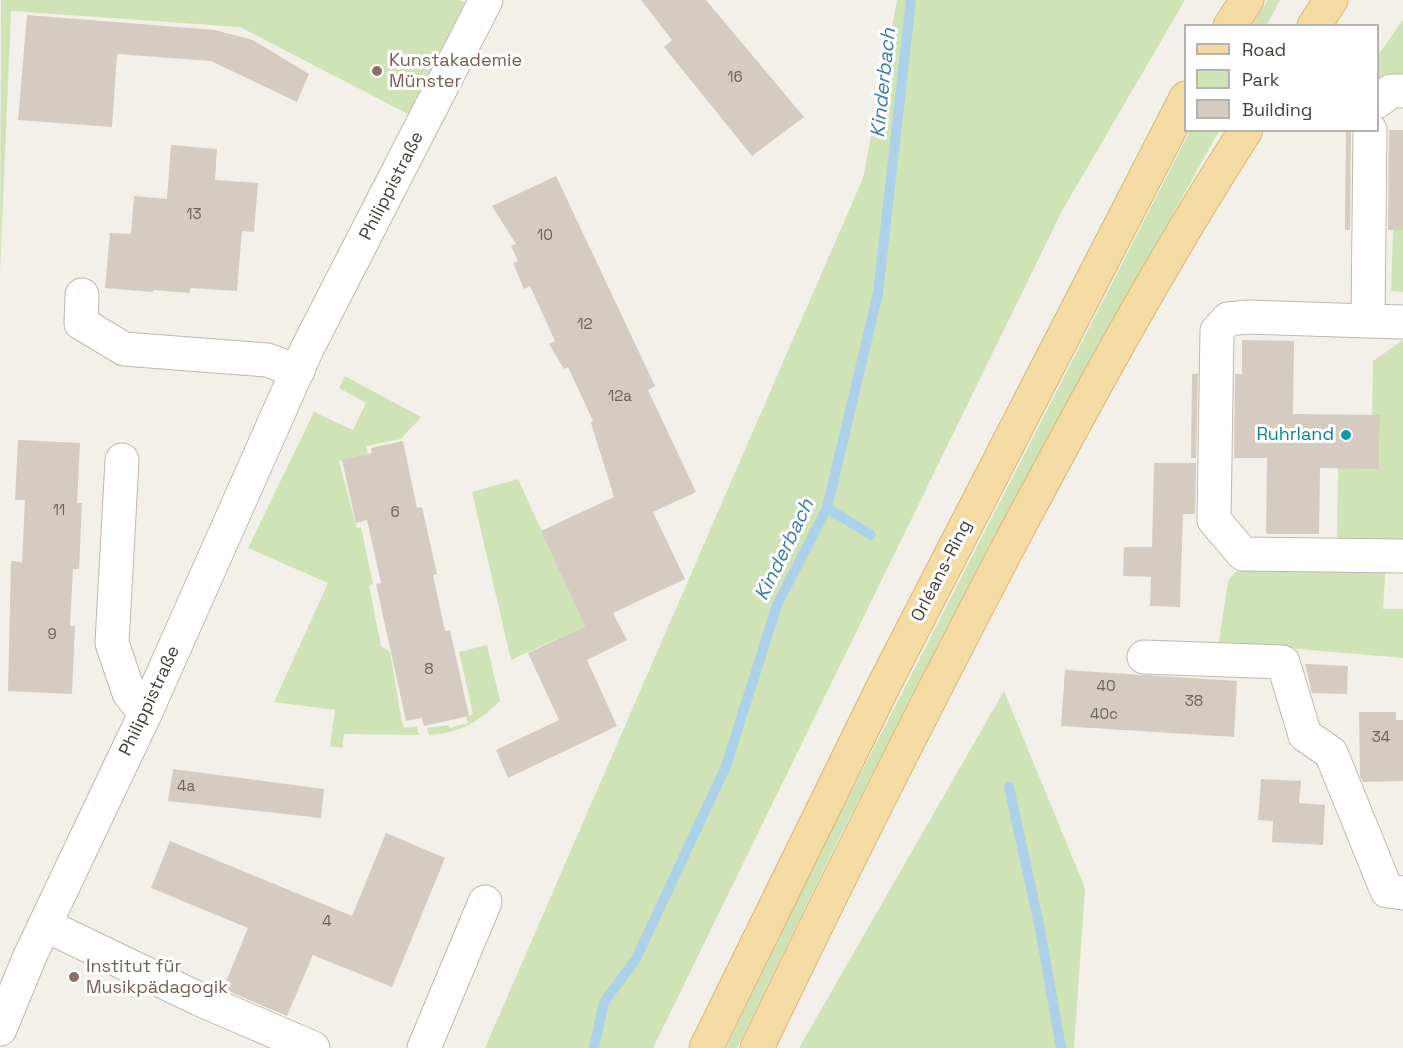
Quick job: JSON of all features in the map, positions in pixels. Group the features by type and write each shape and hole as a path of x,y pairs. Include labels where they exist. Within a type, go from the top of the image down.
{"main road":[{"path":"1231,24 1247,0"},
{"path":"1315,24 1331,0"},
{"name":"Orléans-Ring","path":"706,1048 883,687 1184,100"},
{"path":"757,1048 909,737 1031,503 1175,244 1245,132"}],"street":[{"name":"Philippistraße","path":"0,1029 45,925 144,714 298,371 486,0"},
{"path":"1379,100 1391,91 1403,91"},
{"path":"1368,321 1370,132"},
{"path":"82,295 81,323 124,349 267,360 298,371"},
{"path":"1403,322 1248,317 1228,319 1217,331 1214,520 1243,554 1403,556"},
{"path":"122,460 112,644 129,693 144,714"},
{"path":"1144,657 1283,662 1305,735 1330,753 1387,891 1403,893"},
{"path":"424,1048 485,902"},
{"path":"45,925 199,999 313,1048"}],"green space":[{"name":"Kunstakademie Münster","path":"1,0 460,0 465,3 408,114 240,27 11,11 0,273"},
{"path":"897,0 1185,0 1062,211 653,1048 485,1048 863,178"},
{"path":"1268,0 1280,0 1268,24 1253,24"},
{"path":"1403,20 1403,85 1379,86 1379,54"},
{"path":"1189,132 1218,132 998,530 838,840 737,1048 726,1048 823,847"},
{"path":"1393,230 1403,230 1403,292 1391,291"},
{"path":"1403,340 1403,547 1337,547 1338,468 1379,468 1380,416 1372,415 1373,361"},
{"path":"345,376 421,417 401,439 366,446 368,454 339,461 357,528 361,527 373,584 369,585 381,646 390,652 402,722 405,728 417,726 419,735 344,734 342,748 330,746 335,710 274,702 328,583 248,548 314,412 353,430 366,403 339,388"},
{"path":"518,479 585,626 511,660 472,492"},
{"path":"1244,562 1386,563 1383,609 1403,609 1403,658 1219,642 1228,581"},
{"path":"487,645 500,701 484,715 460,729 429,735 427,728 448,725 450,728 468,723 466,717 473,714 459,652"},
{"path":"1004,691 1085,888 1074,1048 799,1048"}],"building":[{"path":"641,0 706,0 804,117 752,156 664,47 672,40"},
{"path":"27,15 215,30 253,40 309,74 297,102 211,61 117,54 112,127 18,120"},
{"path":"1389,130 1403,130 1403,230 1388,230"},
{"path":"1346,132 1351,132 1350,230 1345,230"},
{"path":"171,145 217,149 215,180 258,183 254,232 242,231 237,291 190,288 190,293 105,288 110,233 131,234 134,196 167,199"},
{"path":"556,176 655,386 648,390 696,492 653,512 685,579 613,613 627,640 587,660 617,726 508,778 496,750 559,720 528,653 585,626 541,531 614,497 591,423 593,421 568,367 564,369 549,344 555,341 530,286 524,289 513,263 518,261 511,246 516,244 492,206"},
{"name":"Ruhrland","path":"1242,340 1294,341 1293,414 1380,415 1379,469 1320,468 1319,534 1266,534 1267,458 1234,458 1235,374 1242,374"},
{"path":"1192,374 1198,374 1196,458 1191,458"},
{"path":"18,440 80,443 77,503 82,503 79,569 73,569 70,626 75,626 72,694 8,691 11,561 22,562 25,500 15,500"},
{"path":"403,441 417,508 422,507 437,574 433,575 445,631 450,630 469,716 424,726 422,718 406,721 376,584 381,583 367,520 356,523 342,460 372,453 371,448"},
{"path":"1154,463 1196,463 1195,514 1183,514 1180,607 1150,606 1151,577 1123,576 1124,547 1152,547"},
{"path":"1305,664 1348,666 1347,694 1312,693"},
{"path":"1065,670 1237,681 1234,737 1061,726"},
{"path":"1359,712 1396,712 1396,720 1403,720 1403,781 1363,782 1360,776"},
{"path":"173,769 324,789 321,818 168,801"},
{"path":"1261,779 1301,781 1299,803 1325,805 1323,845 1272,842 1273,821 1258,820"},
{"path":"386,833 445,858 392,987 313,955 287,1016 223,989 248,928 151,888 170,841 352,916"}],"waterway":[{"name":"Kinderbach","path":"594,1048 604,1002 636,959 726,766 777,605 827,508 878,293 911,0"},
{"path":"827,508 871,535"},
{"path":"1009,787 1040,929 1061,1048"}],"place":[{"name":"Kunstakademie Münster","path":"377,71"},
{"name":"Ruhrland","path":"1346,435"},
{"name":"Institut für Musikpädagogik","path":"74,977"}]}
